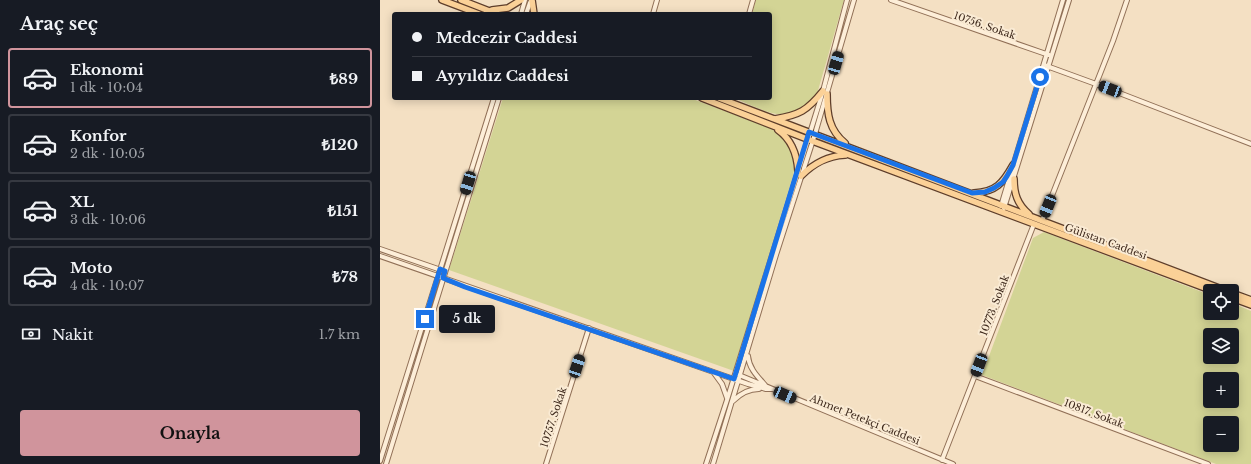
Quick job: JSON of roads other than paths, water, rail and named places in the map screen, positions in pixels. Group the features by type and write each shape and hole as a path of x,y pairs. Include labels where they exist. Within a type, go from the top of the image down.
{"main road":[{"path":"442,0 474,12"},
{"path":"461,0 492,12"},
{"path":"486,10 503,10 513,6 521,0"},
{"path":"531,0 534,12"},
{"path":"773,119 798,114 825,92"},
{"path":"825,92 829,122 840,139 850,147"},
{"name":"Gülistan Caddesi","path":"707,100 1001,212 1034,221 1042,221 1208,284"},
{"name":"Gülistan Caddesi","path":"726,100 1003,205 1034,221 1203,287"},
{"path":"773,126 785,136 791,144 797,159 800,173 818,162 836,155 847,154"},
{"path":"972,193 985,192 998,186 1007,176 1013,165"},
{"path":"1014,179 1014,189 1018,202 1034,221"},
{"path":"1239,296 1251,300"},
{"path":"1239,301 1251,305"}],"street":[{"path":"522,12 525,0"},
{"path":"527,12 531,0"},
{"path":"654,12 657,0"},
{"path":"750,12 754,0"},
{"path":"825,92 847,0"},
{"path":"713,464 740,378 812,133 854,0"},
{"name":"10756. Sokak","path":"891,0 1049,55"},
{"path":"1003,205 1014,179 1064,0"},
{"path":"1049,55 1069,0"},
{"path":"1042,221 1096,84 1127,0"},
{"path":"1046,65 1251,144"},
{"path":"1001,212 1013,165 1046,65"},
{"path":"380,461 493,100"},
{"path":"386,464 498,100"},
{"path":"706,464 728,400 800,173"},
{"name":"10773. Sokak","path":"942,460 1034,221"},
{"path":"380,249 445,271"},
{"name":"Ahmet Petekçi Caddesi","path":"380,256 712,371 735,376 772,389 953,464"},
{"name":"10757. Sokak","path":"546,464 589,328"},
{"path":"747,352 749,364 766,388"},
{"path":"712,371 717,375 722,384 728,400"},
{"name":"10817. Sokak","path":"975,376 1208,464"},
{"path":"733,401 737,396 750,390 766,388"}]}
